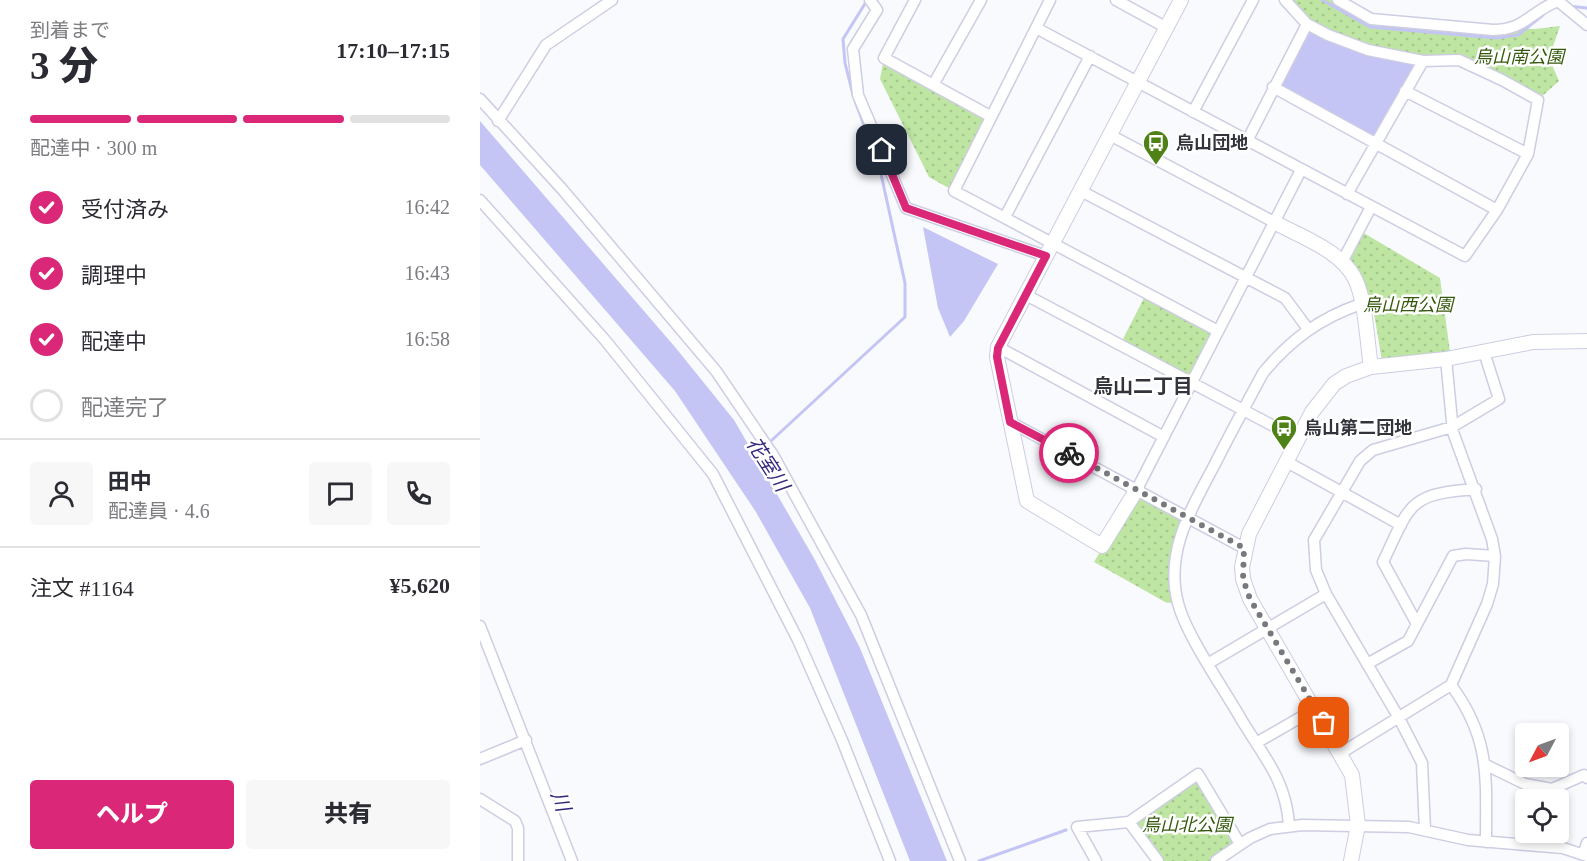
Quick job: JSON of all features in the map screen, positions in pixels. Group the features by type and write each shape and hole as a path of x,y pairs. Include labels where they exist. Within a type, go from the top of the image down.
{"street":[{"path":"498,121 546,45 612,0"},
{"path":"870,0 877,10 853,49 858,94 906,208 1046,256"},
{"path":"915,0 884,58 990,116"},
{"path":"933,85 981,0"},
{"path":"1050,0 954,191 1005,216 1218,332"},
{"path":"1116,0 1167,28"},
{"path":"1181,0 998,348 997,357 1027,501 1102,546 1137,489 1301,170"},
{"path":"1193,112 1253,0"},
{"path":"1036,28 1465,256 1497,210 1528,154 1539,100 1459,60 1423,61 1368,51 1328,35 1308,24 1285,0"},
{"path":"1338,0 1371,19 1493,30 1510,30 1558,1 1587,26"},
{"path":"1247,141 1273,87 1308,24"},
{"path":"1005,216 1090,56"},
{"path":"1347,194 1423,61"},
{"path":"1273,87 1497,210"},
{"path":"1405,91 1528,154"},
{"path":"480,99 562,189 716,371 773,455 861,615 960,861"},
{"path":"1110,135 1274,222 1342,262 1356,280 1371,367"},
{"path":"1081,192 1285,298 1308,329"},
{"path":"480,200 605,340 713,474 798,640 842,740 890,861"},
{"path":"1342,262 1371,207"},
{"path":"1026,295 1298,439"},
{"path":"1289,825 1286,795 1209,663 1178,604 1174,574 1176,548 1186,518 1263,373 1275,358 1308,329 1361,304"},
{"path":"1351,861 1358,825 1354,783 1341,753 1267,627 1243,579 1244,548 1316,406 1327,391 1346,376 1371,367 1446,359 1556,339 1587,341"},
{"path":"998,348 1164,436"},
{"path":"1425,830 1422,763 1399,718 1326,594 1316,570 1314,540 1360,461 1373,450 1452,427 1499,399 1484,352"},
{"path":"1341,753 1451,685 1487,604 1493,584 1496,556 1476,489 1452,427 1446,359"},
{"path":"1010,422 1244,548"},
{"path":"1287,462 1401,525"},
{"path":"1417,624 1383,562 1406,513 1428,495 1476,489"},
{"path":"1367,664 1407,641 1453,556 1466,554 1496,556"},
{"path":"1209,663 1326,594"},
{"path":"480,626 572,861"},
{"path":"1451,685 1466,708 1481,739 1486,765 1486,842"},
{"path":"1256,743 1315,709"},
{"path":"480,759 526,740"},
{"path":"1486,765 1525,784 1552,789 1584,775 1587,778"},
{"path":"1096,861 1077,827 1129,822 1198,774 1240,844"},
{"path":"480,799 515,821 518,828 518,861"},
{"path":"1129,822 1158,861"},
{"path":"1216,861 1240,844 1270,829 1289,825 1358,825 1425,830 1486,842 1563,848 1585,856 1587,843"}],"green space":[{"name":"烏山南公園","path":"1285,0 1330,0 1387,21 1535,29 1560,26 1549,58 1559,81 1538,100 1459,60 1423,61 1328,35"},
{"path":"884,58 990,116 954,191 929,177 880,79"},
{"name":"烏山西公園","path":"1362,232 1440,278 1450,352 1382,361 1368,294 1356,269 1347,258"},
{"path":"1145,296 1206,328 1210,335 1189,377 1122,341"},
{"path":"1137,489 1186,518 1180,533 1178,604 1165,602 1094,562"},
{"name":"烏山北公園","path":"1198,774 1240,844 1216,861 1158,861 1129,822"}],"water":[{"path":"1309,21 1328,35 1420,58 1374,141 1273,85"},
{"path":"480,121 675,347 734,420 815,560 860,648 947,861 910,861 810,608 756,512 675,391 480,165"},
{"path":"923,227 998,264 964,321 950,337 938,308"}],"waterway":[{"path":"1322,0 1370,27 1497,38 1518,35 1543,15"},
{"path":"853,95 845,63 843,39 866,2"},
{"path":"1568,6 1587,8"},
{"name":"花室川","path":"772,440 905,317 905,283 879,165 855,101"},
{"name":"花室川","path":"750,455 761,448"},
{"path":"979,861 1066,830"}],"way so far":[{"path":"1069,453 1244,548 1243,579 1250,599 1324,723"}],"place":[{"name":"烏山団地","path":"1156,166"},
{"name":"烏山第二団地","path":"1284,451"}],"district":[{"name":"烏山二丁目","path":"1143,386"}],"route":[{"path":"882,150 906,208 1046,256 998,348 997,357 1010,422 1069,453"}],"water label":[{"name":"川","path":"561,801"}]}
